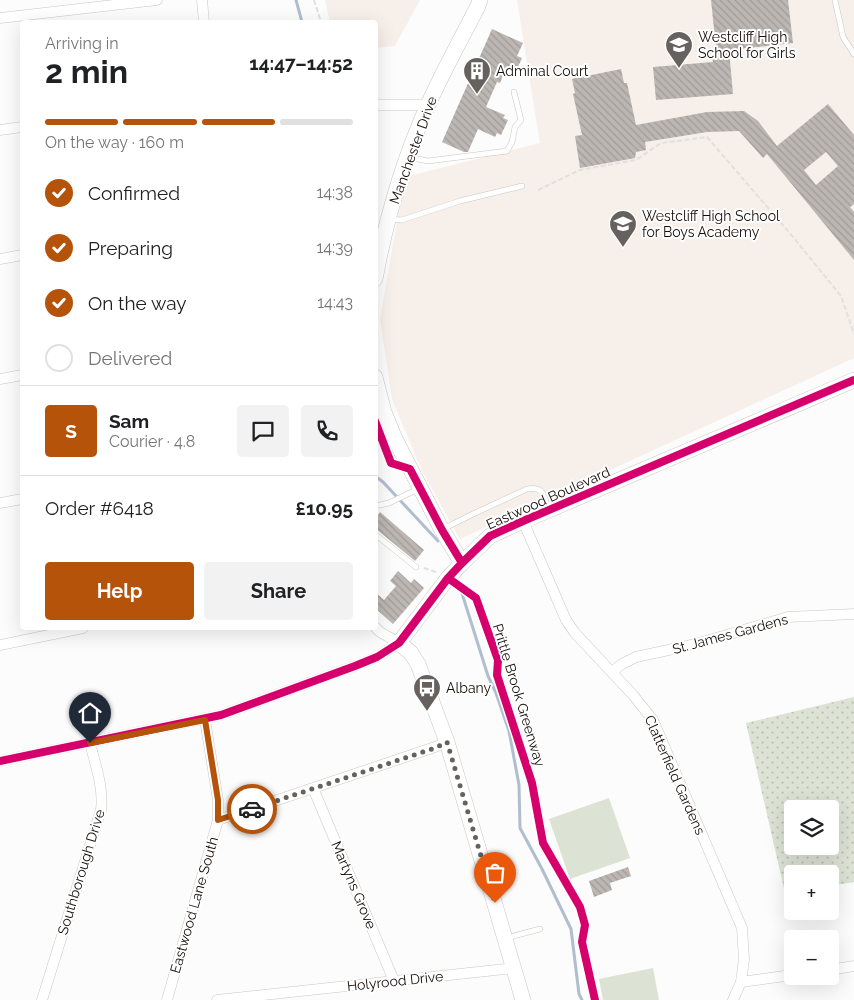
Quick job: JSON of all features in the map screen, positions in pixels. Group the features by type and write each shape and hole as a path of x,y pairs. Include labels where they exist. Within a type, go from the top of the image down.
{"street":[{"path":"0,18 157,0"},
{"path":"202,0 204,20"},
{"name":"Manchester Drive","path":"378,265 388,219 408,156 428,105 480,0"},
{"path":"378,105 428,105"},
{"path":"0,130 20,127"},
{"path":"0,259 20,255"},
{"path":"0,379 20,375"},
{"name":"Eastwood Boulevard","path":"0,761 221,716 377,657 399,643 448,578 490,536 854,380"},
{"path":"378,389 391,430 442,530 462,563"},
{"path":"0,502 20,498"},
{"name":"Clatterfield Gardens","path":"523,521 566,620 576,634 634,695 653,720 742,928 744,959 741,982 733,1000"},
{"name":"St. James Gardens","path":"612,672 630,659 696,644 788,617 854,614"},
{"path":"0,645 73,630"},
{"path":"378,630 411,653 418,664 447,742 523,1000"},
{"name":"Eastwood Lane South","path":"167,1000 218,820 218,800 205,720"},
{"path":"218,820 435,748 447,742"},
{"name":"Southborough Drive","path":"42,1000 101,810 102,794 90,743"},
{"name":"Martyns Grove","path":"313,788 394,981"},
{"path":"839,968 854,966"},
{"name":"Holyrood Drive","path":"217,1000 514,968"},
{"path":"741,982 784,976"}],"lane":[{"path":"835,0 843,37 854,54"},
{"path":"408,156 428,161 508,151 515,127 521,120 514,92"},
{"path":"388,219 402,220 460,201 522,186"},
{"path":"442,530 508,497 534,487 543,494 549,510"},
{"path":"378,505 421,488"},
{"path":"378,537 416,567"},
{"path":"506,938 540,929"}],"path":[{"path":"314,0 320,20"},
{"path":"538,190 580,170 636,160 661,143 707,137 793,237 840,296 854,334"}],"shaded area":[{"path":"325,0 420,0 395,46 378,48 378,20 330,20"},
{"name":"Westcliff High School for Boys Academy","path":"517,0 854,0 854,358 460,539 422,471 392,399 380,319 405,177 540,143"},
{"path":"854,697 854,882 839,884 839,865 784,865 784,889 746,723"},
{"path":"609,798 630,858 570,879 549,819"},
{"path":"653,968 659,1000 603,1000 599,979"}],"building":[{"path":"711,0 788,0 793,43 729,50 733,94 656,100 653,67 713,62 712,58 717,58"},
{"name":"Adminal Court","path":"492,29 523,43 517,56 522,58 518,67 515,66 514,69 507,66 500,83 497,82 486,107 505,115 503,118 508,120 501,135 497,133 495,137 478,129 468,152 464,152 442,142"},
{"path":"621,69 624,83 627,83 636,125 707,112 744,111 758,121 777,146 828,104 854,135 854,204 850,207 854,212 854,260 767,154 763,158 739,131 707,132 645,142 646,150 636,152 635,158 580,168 575,136 582,135 573,94 575,93 572,79","holes":["826,152 838,166 816,185 804,170"]},
{"path":"380,512 424,550 415,561 378,530 378,515"},
{"path":"398,571 411,583 414,579 424,588 393,624 378,611 378,595 384,600 396,586 390,581"},
{"path":"628,867 631,876 610,883 612,890 594,897 589,881"}],"waterway":[{"path":"296,0 301,20"},
{"path":"378,478 438,541"},
{"path":"460,587 488,676 509,731 519,785 520,828 571,929 579,994 582,1000"}],"cycle path":[{"path":"0,761 221,715 377,657 399,643 448,578 490,536 854,380"},
{"path":"378,429 391,463 410,469 442,530 462,563"},
{"name":"Prittle Brook Greenway","path":"448,578 476,598 498,660 497,675 532,783 543,843 580,907 585,925 582,942 595,1000"}],"way so far":[{"path":"252,809 435,748 447,742 495,903"}],"place":[{"name":"Westcliff High School for Girls","path":"679,69"},
{"name":"Adminal Court","path":"477,95"},
{"name":"Westcliff High School for Boys Academy","path":"623,248"},
{"name":"Albany","path":"427,712"}],"route":[{"path":"90,743 205,720 218,800 218,820 252,809"}]}
